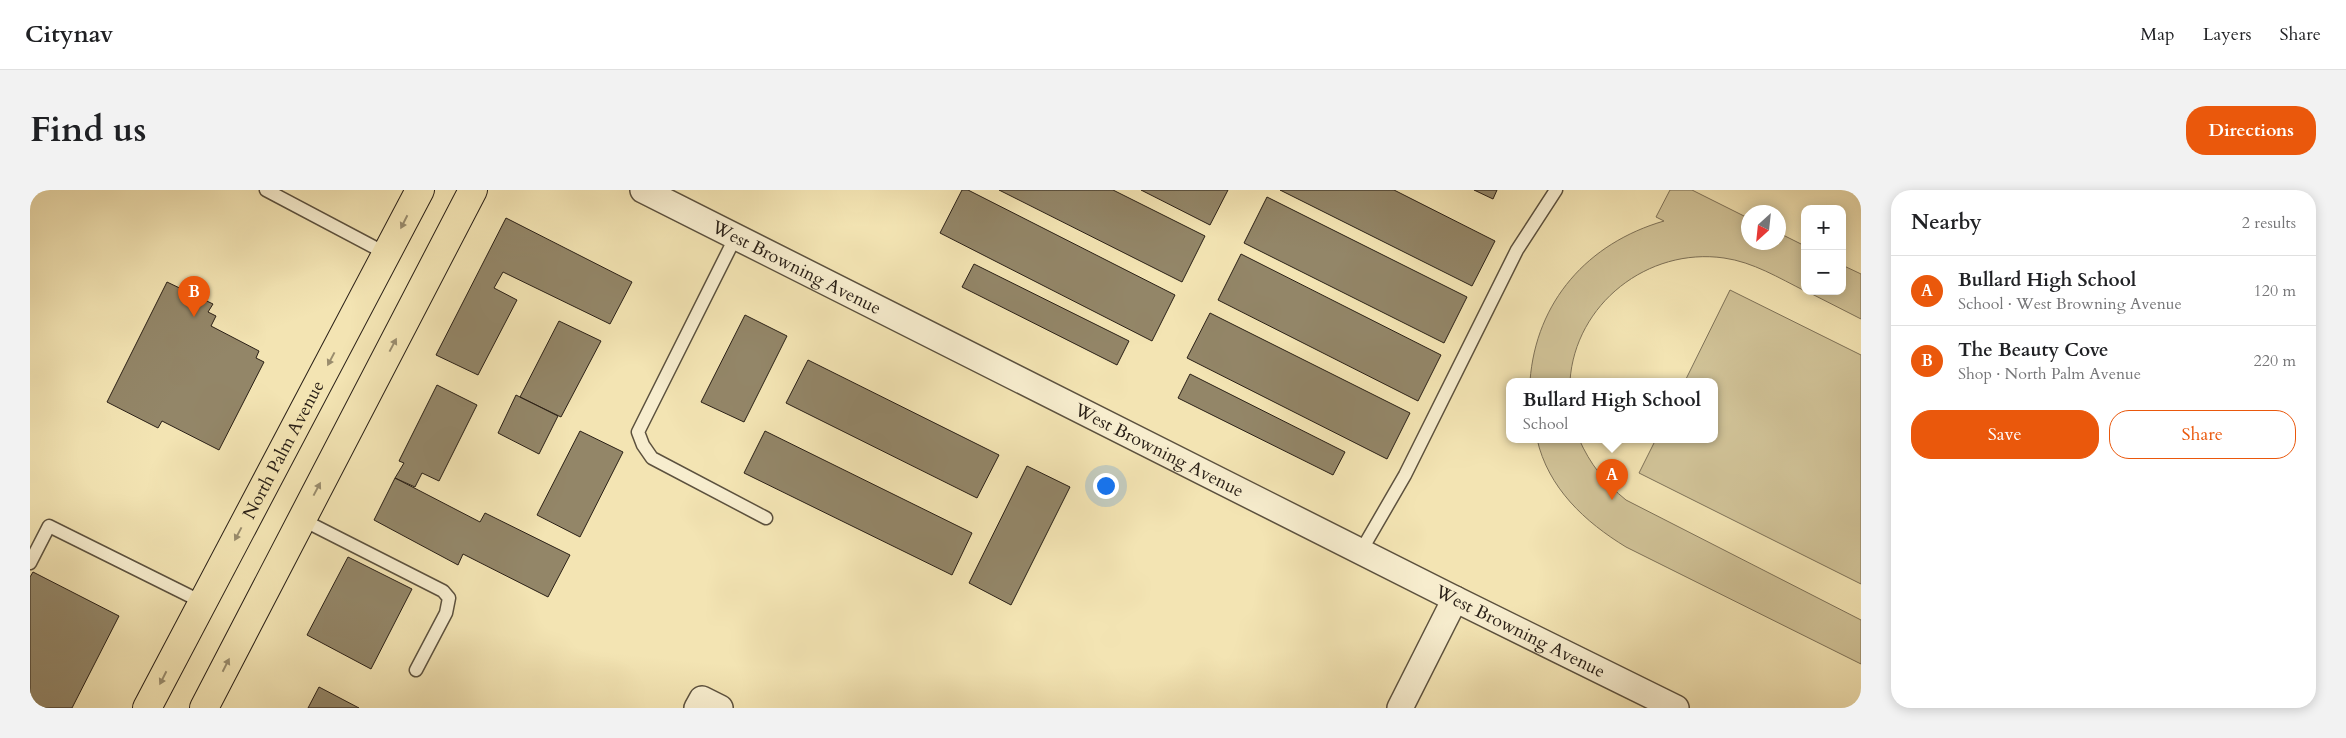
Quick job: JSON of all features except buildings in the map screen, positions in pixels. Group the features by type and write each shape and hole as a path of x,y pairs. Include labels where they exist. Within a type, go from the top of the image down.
{"main road":[{"name":"North Palm Avenue","path":"147,708 420,190"},
{"path":"204,708 473,190"}],"street":[{"name":"West Browning Avenue","path":"643,190 1455,599 1676,708"},
{"path":"1400,708 1455,599"}],"lane":[{"path":"266,190 387,254"},
{"path":"1361,551 1405,475 1517,250 1556,190"},
{"path":"736,236 638,432 643,445 652,458 766,518"},
{"path":"301,520 442,591 449,598 446,613 416,670"},
{"path":"30,563 49,526 202,602"}],"shaded area":[{"path":"1670,190 1692,190 1741,214 1741,250 1786,250 1786,236 1801,244 1801,289 1766,271 1735,260 1696,257 1669,262 1643,272 1620,287 1601,305 1585,328 1575,353 1571,378 1530,378 1534,352 1543,325 1555,301 1571,279 1590,260 1612,244 1637,231 1664,221 1656,217"},
{"path":"1846,267 1861,274 1861,319 1814,295 1846,295"},
{"path":"1730,290 1861,355 1861,584 1639,473 1654,443 1718,443 1718,378 1686,378"},
{"path":"1538,443 1581,443 1599,472 1611,487 1626,500 1861,620 1861,664 1626,547 1596,526 1570,502 1559,488 1542,457"}],"place":[{"name":"The Beauty Cove","path":"194,317"},
{"name":"Bullard High School","path":"1612,500"}]}
